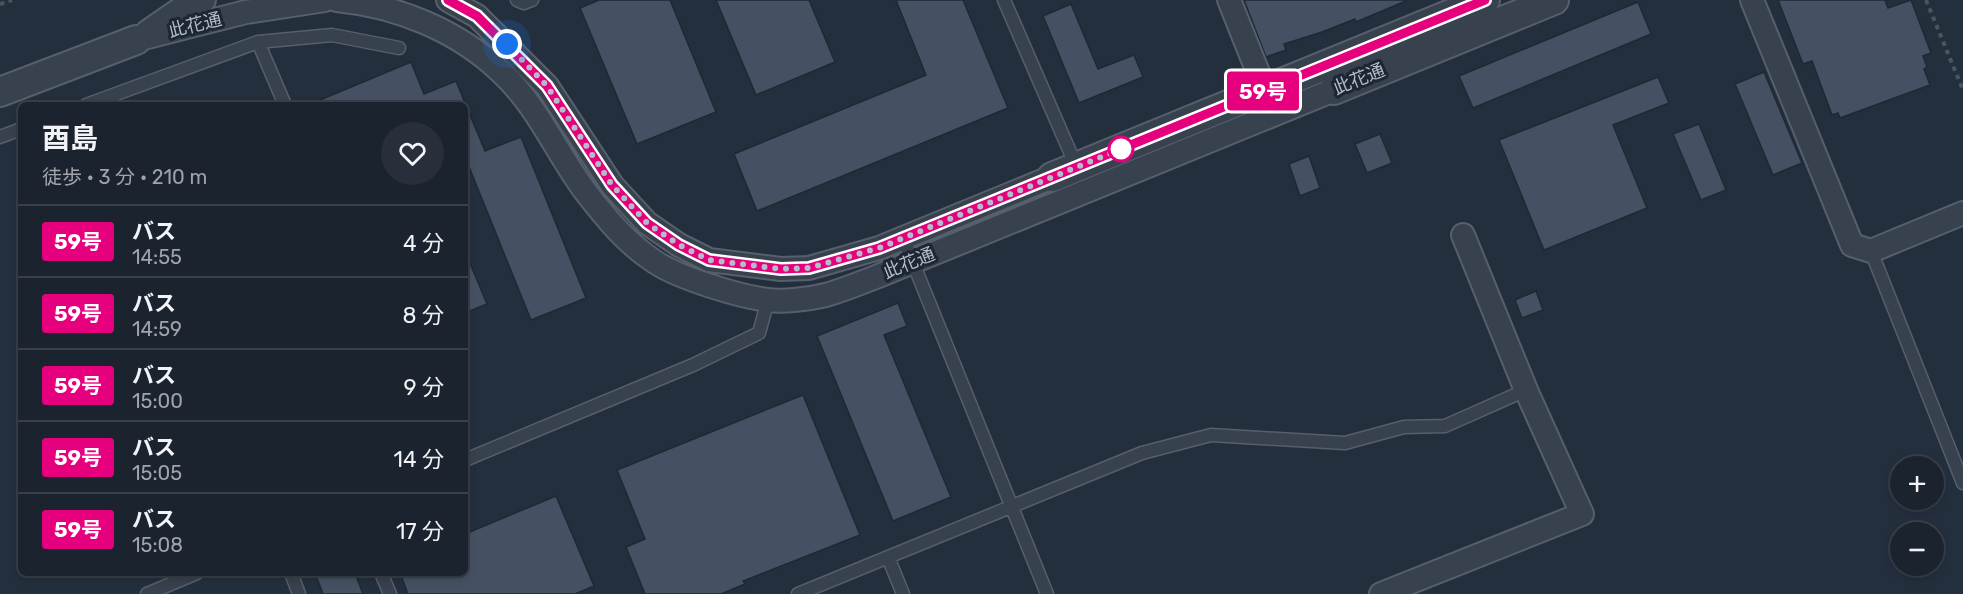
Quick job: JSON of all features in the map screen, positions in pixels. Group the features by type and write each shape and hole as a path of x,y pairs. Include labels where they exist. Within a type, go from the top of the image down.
{"street":[{"name":"此花通","path":"136,40 183,7 204,0"},
{"name":"此花通","path":"0,92 136,40 246,12 325,0"},
{"name":"此花通","path":"337,0 364,3 405,14 443,31 475,51 501,71 525,97 584,190 618,232 655,262 693,280 768,300 824,295 914,262 1072,179 1265,90 1485,0"},
{"name":"此花通","path":"448,0 477,16 547,86 612,185 647,223 679,245 709,260 781,269 809,268 879,248 1072,179 1334,90 1554,0"},
{"path":"1229,0 1265,90"},
{"path":"1752,0 1852,245 1872,251 1963,213"},
{"path":"1381,594 1582,514 1526,390 1463,235"}],"lane":[{"path":"517,0 524,3 532,0"},
{"path":"1004,0 1072,179"},
{"path":"94,102 258,42 332,34 399,48"},
{"path":"258,42 284,102"},
{"path":"0,137 18,130"},
{"path":"903,238 1047,594"},
{"path":"1872,251 1963,483"},
{"path":"468,459 693,365 759,333 768,300"},
{"path":"798,594 1142,453 1211,435 1345,443 1404,426 1445,426 1526,390"},
{"path":"888,557 903,594"},
{"path":"147,594 190,576"},
{"path":"292,576 299,594"},
{"path":"382,576 390,594"}],"path":[{"path":"0,4 12,0"},
{"path":"1926,0 1963,90"}],"building":[{"path":"599,0 670,0 716,112 637,144 580,8"},
{"path":"716,0 809,0 835,62 756,95"},
{"path":"896,0 963,0 1008,108 757,211 734,154 926,75"},
{"path":"1244,0 1408,0 1356,22 1355,19 1284,44 1286,50 1266,57"},
{"path":"1778,0 1885,0 1888,8 1911,0 1931,53 1923,56 1927,67 1924,69 1930,85 1840,118 1838,113 1832,115 1812,61 1803,64"},
{"path":"1638,2 1651,34 1473,108 1459,76"},
{"path":"1071,4 1098,69 1134,55 1143,77 1079,103 1043,16"},
{"path":"411,62 424,94 456,81 465,102 315,102"},
{"path":"1764,72 1802,163 1773,175 1735,84"},
{"path":"1658,77 1669,103 1613,125 1647,208 1544,250 1499,140"},
{"path":"468,110 485,151 521,137 586,298 531,320 468,164"},
{"path":"1699,124 1726,190 1701,200 1673,134"},
{"path":"1380,134 1392,163 1367,173 1355,144"},
{"path":"1309,156 1320,188 1300,196 1289,164"},
{"path":"468,258 487,304 468,312"},
{"path":"1536,291 1543,310 1522,318 1515,300"},
{"path":"898,303 907,326 884,335 951,497 893,521 817,336"},
{"path":"803,395 860,535 743,581 745,584 721,594 645,594 626,547 645,539 617,470"},
{"path":"556,496 594,586 575,594 408,594 401,576 468,576 468,533"},
{"path":"316,576 356,576 363,594 323,594"}],"bus line":[{"name":"59号","path":"448,0 477,16 547,86 612,185 647,223 679,245 709,260 781,269 809,268 879,248 1485,0"}],"route":[{"path":"507,44 547,86 612,185 647,223 679,245 709,260 781,269 809,268 844,259 879,248 1121,149"}]}
